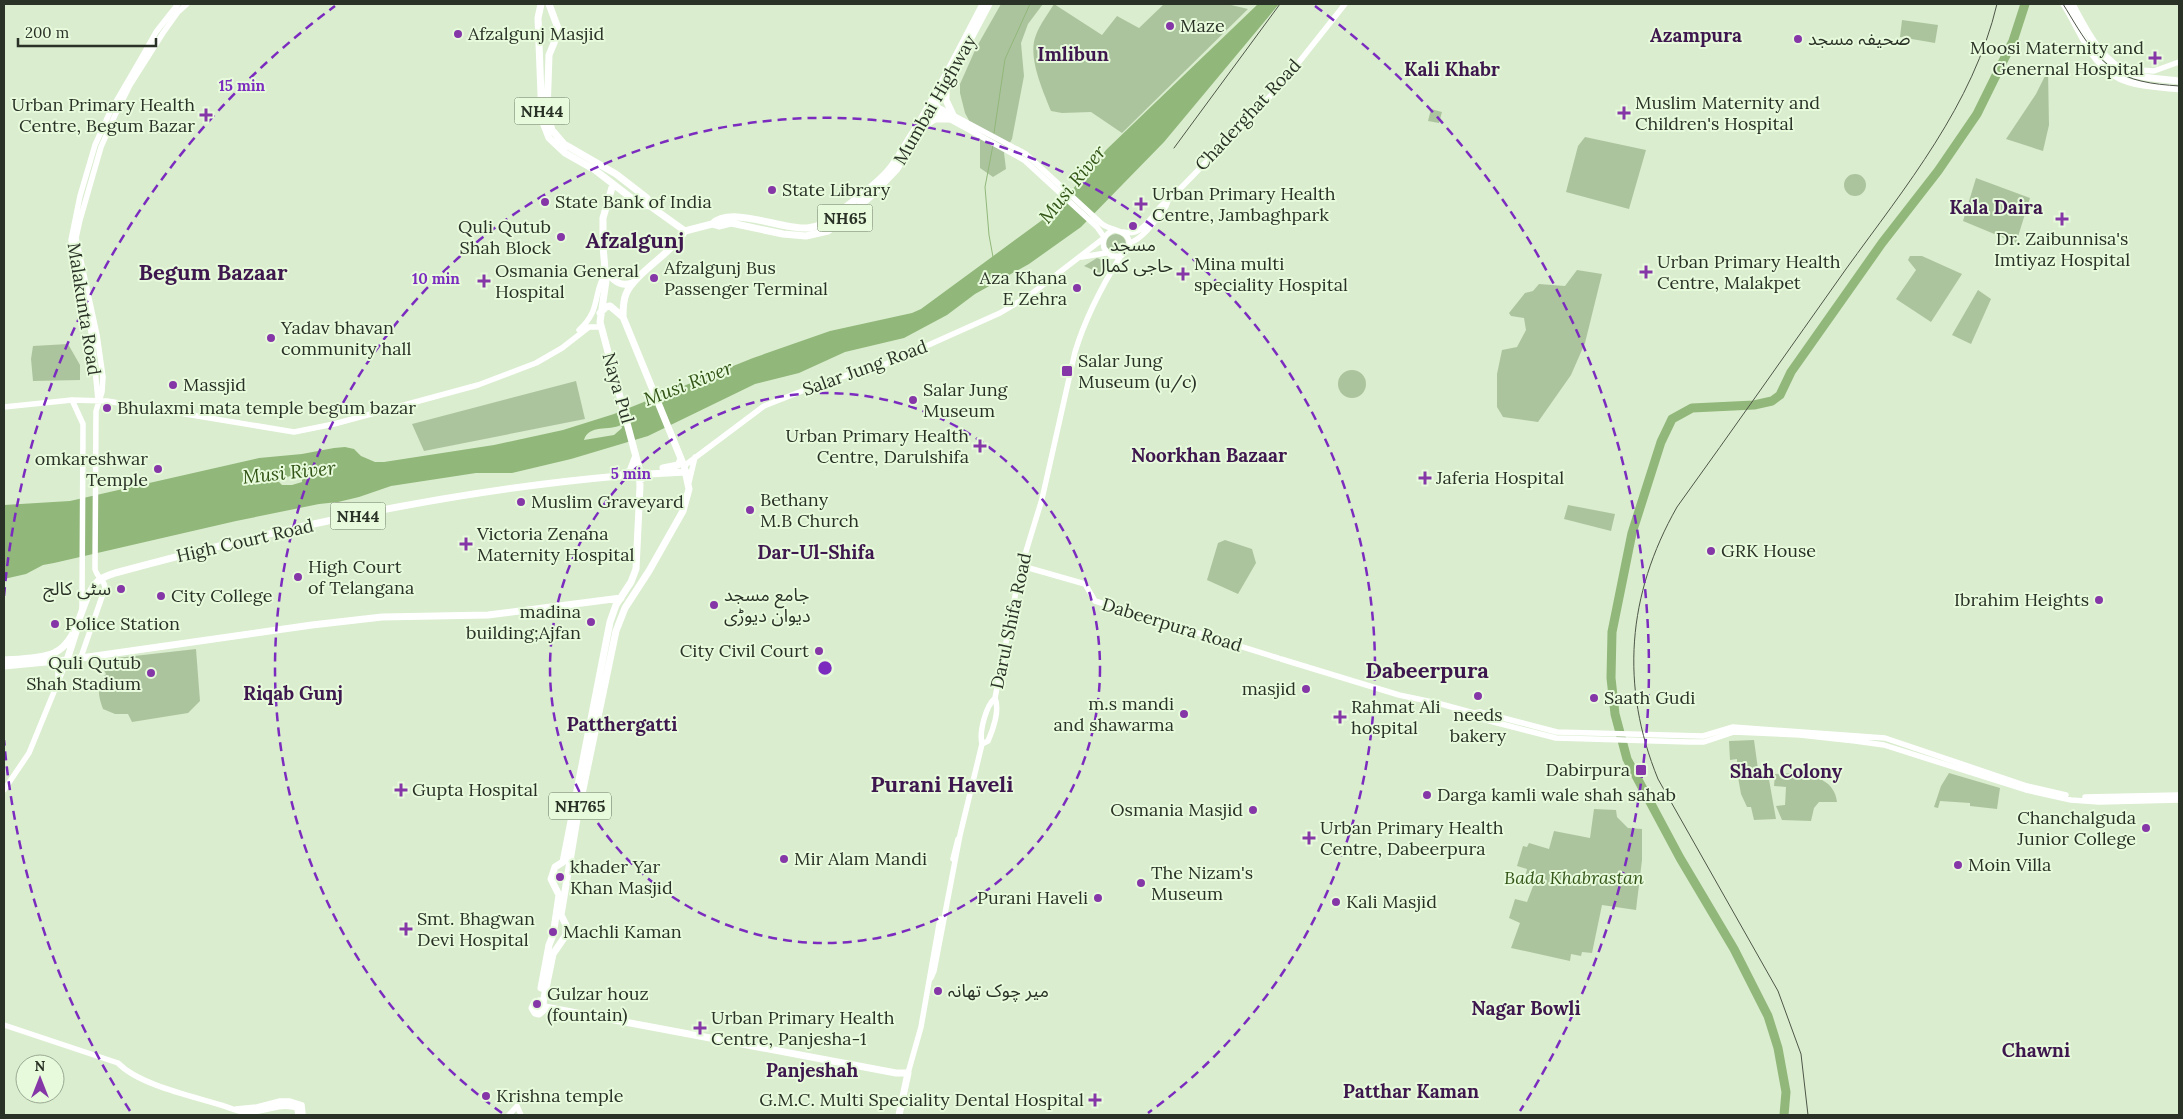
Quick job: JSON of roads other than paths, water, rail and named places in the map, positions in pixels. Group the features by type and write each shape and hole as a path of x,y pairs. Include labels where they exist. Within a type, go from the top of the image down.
{"highway":[{"name":"Mumbai Highway","path":"712,224 719,226 731,224 776,233 806,236 818,235 828,230 872,196 891,176 922,127 983,4"},
{"name":"Mumbai Highway","path":"685,231 712,224 718,218 730,217 778,225 806,228 816,227 855,200 887,171 932,106 947,84 989,4"},
{"path":"2064,4 2094,57 2114,74 2128,82 2179,89"},
{"path":"2072,4 2095,43 2116,65 2132,74 2143,77 2179,80"},
{"name":"NH44","path":"545,5 538,18 544,129 554,145 578,159 613,184 606,204 603,225 602,246 606,271 600,313 601,329"},
{"name":"NH44","path":"545,5 559,31 549,56 548,114 552,130 564,144 616,174 647,198 650,206 685,231"},
{"path":"922,127 935,119 951,117 946,100 947,84"},
{"path":"613,184 639,204 650,206"},
{"path":"776,233 778,225"},
{"path":"622,317 625,294 632,283 677,244 685,231"},
{"path":"606,271 617,283 627,285 632,283"},
{"path":"600,313 610,306 622,317"},
{"name":"Naya Pul","path":"622,317 689,482"},
{"name":"Naya Pul","path":"601,329 639,468 636,569"},
{"name":"High Court Road","path":"100,579 174,557 381,511 530,485 619,476 632,468 635,461 634,446"},
{"path":"639,468 646,471 674,466 682,462"},
{"path":"640,480 649,474 682,462"},
{"path":"4,666 66,660 81,656 382,617 488,616 596,602 617,602 631,596 649,571 683,511 688,496 689,482"},
{"path":"636,569 643,575 649,571"},
{"path":"617,602 631,582 636,569"},
{"path":"66,660 92,587 100,579"},
{"name":"NH765","path":"567,862 612,647 624,608 631,596"},
{"path":"596,602 608,608 611,617 610,622"},
{"name":"NH765","path":"543,1003 549,945 559,914 610,622 617,602"},
{"path":"4,660 55,653 63,646 79,621"},
{"name":"NH765","path":"543,1003 553,954 566,935 566,925 559,914 559,895 551,879 555,866 567,862"},
{"path":"543,1003 896,1073 908,1071 900,1115"},
{"path":"896,1073 905,1086"}],"main road":[{"path":"81,656 105,588 104,581 100,579 95,569 96,423 103,377 97,335 76,238 100,147 130,85 178,4"},
{"path":"160,32 186,4"},
{"name":"Chaderghat Road","path":"1123,232 1133,233 1142,230 1163,204 1280,86 1345,4"},
{"path":"2116,65 2127,70 2145,71 2164,69 2179,62"},
{"path":"932,106 1007,147 1038,168 1100,225 1123,232 1130,243 1127,252 1120,257 1111,256 1107,253"},
{"name":"Chaderghat Road","path":"1130,243 1137,240 1143,234 1168,201"},
{"path":"1100,225 1110,273"},
{"path":"1104,238 1114,230"},
{"name":"Salar Jung Road","path":"682,462 695,457 764,406 830,380 886,364 1000,313 1030,295 1104,238"},
{"name":"Salar Jung Road","path":"1075,260 1090,254 1107,253"},
{"name":"Darul Shifa Road","path":"908,1071 917,1026 920,1025 932,976 930,970 955,847 960,837 982,744 989,740 992,728 997,707 995,698 1020,571 1042,499 1080,335 1110,273 1120,257"},
{"path":"557,350 590,319 601,280 606,271"},
{"path":"4,407 72,400 98,400 294,432 334,424 478,385 523,369 557,350 589,327 601,329"},
{"path":"72,400 83,424 84,448 83,572 79,621"},
{"path":"83,424 96,423"},
{"path":"689,482 695,457"},
{"name":"Dabeerpura Road","path":"1020,571 1022,566 1085,584 1094,601 1399,695 1437,702 1556,738 1704,742 1734,732 1800,733"},
{"path":"4,790 29,752 66,660"},
{"path":"44,662 52,663 58,669 58,682"},
{"path":"1800,733 1884,745 2026,790 2078,801 2179,800"},
{"path":"1800,733 1885,738 2027,786 2078,797 2179,795"},
{"path":"4,1025 118,1062 127,1072 171,1090 241,1112 257,1112 270,1108 292,1107 297,1108 298,1115"},
{"path":"236,1109 289,1101 302,1105 303,1115"},
{"path":"509,1115 517,1106 521,1115"}],"water":[{"name":"Musi River","path":"1258,4 1279,4 1164,142 1081,227 1029,264 975,294 947,315 904,338 845,352 799,373 755,384 648,436 571,459 512,473 476,473 391,486 338,502 319,504 236,521 43,565 26,574 4,579 4,505 70,501 259,458 302,454 334,448 345,447 354,449 361,456 375,462 384,462 494,445 563,430 614,414 753,358 830,331 912,313 921,309 1045,218 1060,204 1107,149","holes":["621,425 622,428 614,435 584,440 590,432","290,476 302,478 302,482 282,485 278,481"]}],"waterway":[{"path":"994,133 1005,59 1030,4"},
{"path":"1784,1115 1786,1092 1778,1048 1768,1016 1734,949 1680,858 1627,759 1615,714 1611,678 1612,632 1632,533 1661,442 1672,419 1692,408 1754,405 1772,401 1780,395 1791,372 1882,243 1938,171 1977,114 2013,41 2025,4"},
{"path":"993,145 985,187 993,257"}],"railway":[{"path":"1174,148 1280,4"},
{"path":"1808,1115 1801,1054 1778,991 1658,779 1646,744 1638,710 1634,675 1634,641 1639,607 1660,540 1677,507 1892,207 1935,143 1972,76 1986,41 1997,4"},
{"path":"2063,4 2094,51 2114,70 2141,81 2179,86"}],"place":[{"name":"Maze","path":"1170,26"},
{"name":"Afzalgunj Masjid","path":"458,34"},
{"name":"صحیفہ مسجد","path":"1798,39"},
{"name":"Moosi Maternity and Genernal Hospital","path":"2155,58"},
{"name":"Muslim Maternity and Children's Hospital","path":"1624,113"},
{"name":"Urban Primary Health Centre, Begum Bazar","path":"206,115"},
{"name":"State Library","path":"772,190"},
{"name":"State Bank of India","path":"545,202"},
{"name":"Urban Primary Health Centre, Jambaghpark","path":"1141,204"},
{"name":"Dr. Zaibunnisa's Imtiyaz Hospital","path":"2062,219"},
{"name":"مسجد حاجی کمال","path":"1133,226"},
{"name":"Quli Qutub Shah Block","path":"561,237"},
{"name":"Urban Primary Health Centre, Malakpet","path":"1646,272"},
{"name":"Mina multi speciality Hospital","path":"1183,274"},
{"name":"Afzalgunj Bus Passenger Terminal","path":"654,278"},
{"name":"Osmania General Hospital","path":"484,281"},
{"name":"Aza Khana E Zehra","path":"1077,288"},
{"name":"Yadav bhavan community hall","path":"271,338"},
{"name":"Salar Jung Museum (u/c)","path":"1067,371"},
{"name":"Massjid","path":"173,385"},
{"name":"Salar Jung Museum","path":"913,400"},
{"name":"Bhulaxmi mata temple begum bazar","path":"107,408"},
{"name":"Urban Primary Health Centre, Darulshifa","path":"980,446"},
{"name":"omkareshwar Temple","path":"158,469"},
{"name":"Jaferia Hospital","path":"1425,478"},
{"name":"Muslim Graveyard","path":"521,502"},
{"name":"Bethany M.B Church","path":"750,510"},
{"name":"Victoria Zenana Maternity Hospital","path":"466,544"},
{"name":"GRK House","path":"1711,551"},
{"name":"High Court of Telangana","path":"298,577"},
{"name":"سٹی کالج","path":"121,589"},
{"name":"City College","path":"161,596"},
{"name":"Ibrahim Heights","path":"2099,600"},
{"name":"جامع مسجد دیوان دیوڑی","path":"714,605"},
{"name":"madina building;Ajfan","path":"591,622"},
{"name":"Police Station","path":"55,624"},
{"name":"City Civil Court","path":"819,651"},
{"name":"Quli Qutub Shah Stadium","path":"151,673"},
{"name":"masjid","path":"1306,689"},
{"name":"needs bakery","path":"1478,696"},
{"name":"Saath Gudi","path":"1594,698"},
{"name":"m.s mandi and shawarma","path":"1184,714"},
{"name":"Rahmat Ali hospital","path":"1340,717"},
{"name":"Dabirpura","path":"1641,770"},
{"name":"Gupta Hospital","path":"401,790"},
{"name":"Darga kamli wale shah sahab","path":"1427,795"},
{"name":"Osmania Masjid","path":"1253,810"},
{"name":"Chanchalguda Junior College","path":"2146,828"},
{"name":"Urban Primary Health Centre, Dabeerpura","path":"1309,838"},
{"name":"Mir Alam Mandi","path":"784,859"},
{"name":"Moin Villa","path":"1958,865"},
{"name":"khader Yar Khan Masjid","path":"560,877"},
{"name":"The Nizam's Museum","path":"1141,883"},
{"name":"Purani Haveli","path":"1098,898"},
{"name":"Kali Masjid","path":"1336,902"},
{"name":"Smt. Bhagwan Devi Hospital","path":"406,929"},
{"name":"Machli Kaman","path":"553,932"},
{"name":"میر چوک تھانہ","path":"938,991"},
{"name":"Gulzar houz (fountain)","path":"537,1004"},
{"name":"Urban Primary Health Centre, Panjesha-1","path":"700,1028"},
{"name":"Krishna temple","path":"486,1096"},
{"name":"G.M.C. Multi Speciality Dental Hospital","path":"1095,1100"}],"district":[{"name":"Azampura","path":"1696,35"},
{"name":"Imlibun","path":"1073,54"},
{"name":"Kali Khabr","path":"1452,69"},
{"name":"Kala Daira","path":"1996,207"},
{"name":"Afzalgunj","path":"635,240"},
{"name":"Begum Bazaar","path":"213,272"},
{"name":"Noorkhan Bazaar","path":"1209,455"},
{"name":"Dar-Ul-Shifa","path":"816,552"},
{"name":"Dabeerpura","path":"1427,670"},
{"name":"Riqab Gunj","path":"293,693"},
{"name":"Patthergatti","path":"622,724"},
{"name":"Shah Colony","path":"1786,771"},
{"name":"Purani Haveli","path":"942,784"},
{"name":"Nagar Bowli","path":"1526,1008"},
{"name":"Chawni","path":"2036,1050"},
{"name":"Panjeshah","path":"812,1070"},
{"name":"Patthar Kaman","path":"1411,1091"}],"park label":[{"name":"Bada Khabrastan","path":"1574,878"}]}
